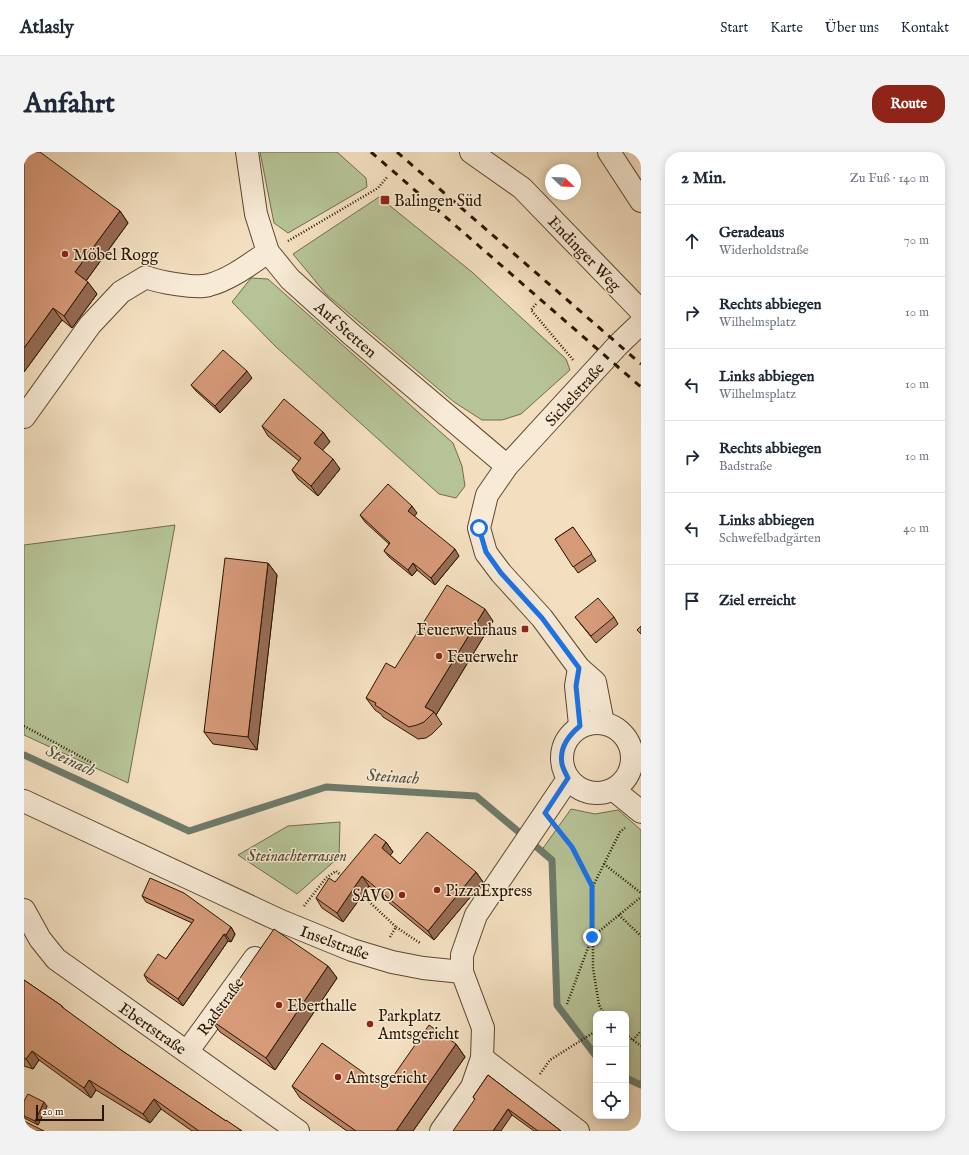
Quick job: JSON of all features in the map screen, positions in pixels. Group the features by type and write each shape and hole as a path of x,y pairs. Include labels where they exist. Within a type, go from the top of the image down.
{"street":[{"name":"Auf Stetten","path":"247,152 256,214 268,252 290,279 351,334 508,466"},
{"name":"Endinger Weg","path":"471,152 522,188 641,311"},
{"path":"609,152 641,201"},
{"path":"24,417 90,325 121,292 146,277 158,282 208,286 227,278 268,252"},
{"name":"Sichelstraße","path":"603,723 595,682 579,668 542,618 501,573 486,552 479,528 487,495 508,466 618,345 641,323"},
{"path":"579,668 576,686 580,726"},
{"path":"603,723 614,726 626,736 632,750 632,766 635,780 614,790 596,793 580,789 568,778 562,763 563,747 570,734 580,726 603,723"},
{"path":"441,1131 472,1087 482,1058 482,1028 462,972 462,955 476,915 568,778"},
{"path":"614,790 636,818"},
{"name":"Inselstraße","path":"24,801 282,921 352,950 392,962 423,968 462,972"},
{"name":"Ebertstraße","path":"25,913 40,939 56,959 298,1131"},
{"name":"Radstraße","path":"187,1052 282,921"},
{"path":"482,1058 578,1131"}],"path":[{"path":"268,252 378,188 388,176"},
{"path":"536,304 531,310 587,379"},
{"path":"24,726 96,765"},
{"path":"541,818 572,847 592,886 593,968 599,1005 602,1011"},
{"path":"592,886 620,832 636,818"},
{"path":"604,864 641,892"},
{"path":"306,902 326,878 336,871 347,881"},
{"path":"358,891 396,927"},
{"path":"567,1004 592,937 641,897"},
{"path":"619,915 641,936"},
{"path":"633,1040 641,1031"},
{"path":"550,1060 593,1033"},
{"path":"629,1037 641,1046"}],"green space":[{"path":"260,152 337,152 366,178 367,187 288,233 274,223"},
{"path":"379,197 472,272 566,359 570,370 521,414 502,420 482,420 454,402 326,294 293,254"},
{"path":"251,278 268,279 453,443 462,466 465,486 456,498 439,494 275,346 232,302"},
{"path":"175,525 128,783 24,735 24,545"},
{"path":"571,809 595,814 618,810 641,830 641,1085 629,1079 629,1011 593,1011 593,1052 557,1005 552,860 541,851"},
{"name":"Steinachterrassen","path":"340,822 339,857 297,894 238,855 288,826"}],"building":[{"name":"Möbel Rogg","path":"24,152 40,152 120,211 75,272 88,282 64,316 53,308 24,348"},
{"path":"223,350 247,371 215,406 191,385"},
{"path":"284,399 323,432 314,443 333,459 311,486 292,470 301,458 262,426"},
{"path":"388,484 412,506 408,511 455,549 431,578 413,563 408,570 384,551 390,543 360,515"},
{"path":"573,527 592,554 573,567 555,539"},
{"path":"225,558 268,563 248,737 204,732"},
{"path":"447,585 485,609 425,707 434,712 424,722 409,727 375,705 376,703 366,698 386,663 395,668"},
{"path":"598,598 614,617 591,636 575,617"},
{"path":"641,626 641,634 637,630"},
{"path":"427,832 476,872 428,931 362,876 337,913 316,898 329,878 335,882 375,834 386,842 382,848 400,864"},
{"path":"150,878 184,893 231,927 226,935 224,934 178,999 144,975 158,954 166,959 194,920 142,896"},
{"name":"Eberthalle","path":"274,929 328,966 266,1058 211,1020"},
{"path":"24,980 121,1050 242,1131 199,1131 154,1099 143,1114 89,1080 84,1088 32,1051 26,1059 24,1058"},
{"name":"Amtsgericht","path":"429,1025 456,1044 396,1131 356,1131 292,1086 322,1043 385,1088"},
{"path":"488,1075 561,1131 538,1131 508,1109 493,1131 453,1131 475,1099 473,1097"},
{"path":"28,1094 44,1102 35,1121 24,1116 24,1101"},
{"path":"24,1121 44,1131 24,1131"},
{"path":"641,1125 641,1131 636,1131"}],"waterway":[{"name":"Steinach","path":"24,755 189,831 326,787 476,796 552,860 557,1005 593,1052"},
{"name":"Steinach","path":"629,1079 641,1085"}],"railway":[{"path":"371,152 641,387"},
{"path":"397,152 641,364"}],"place":[{"name":"Balingen Süd","path":"385,200"},
{"name":"Möbel Rogg","path":"65,254"},
{"name":"Feuerwehrhaus","path":"525,629"},
{"name":"Feuerwehr","path":"439,656"},
{"name":"PizzaExpress","path":"437,890"},
{"name":"SAVO","path":"402,895"},
{"name":"Eberthalle","path":"279,1005"},
{"name":"Parkplatz Amtsgericht","path":"370,1024"},
{"name":"Amtsgericht","path":"338,1077"}],"route":[{"path":"479,528 486,552 501,573 542,618 579,668 576,686 580,726 570,734 563,747 562,763 568,778 545,813 572,847 592,886 592,937"}]}
